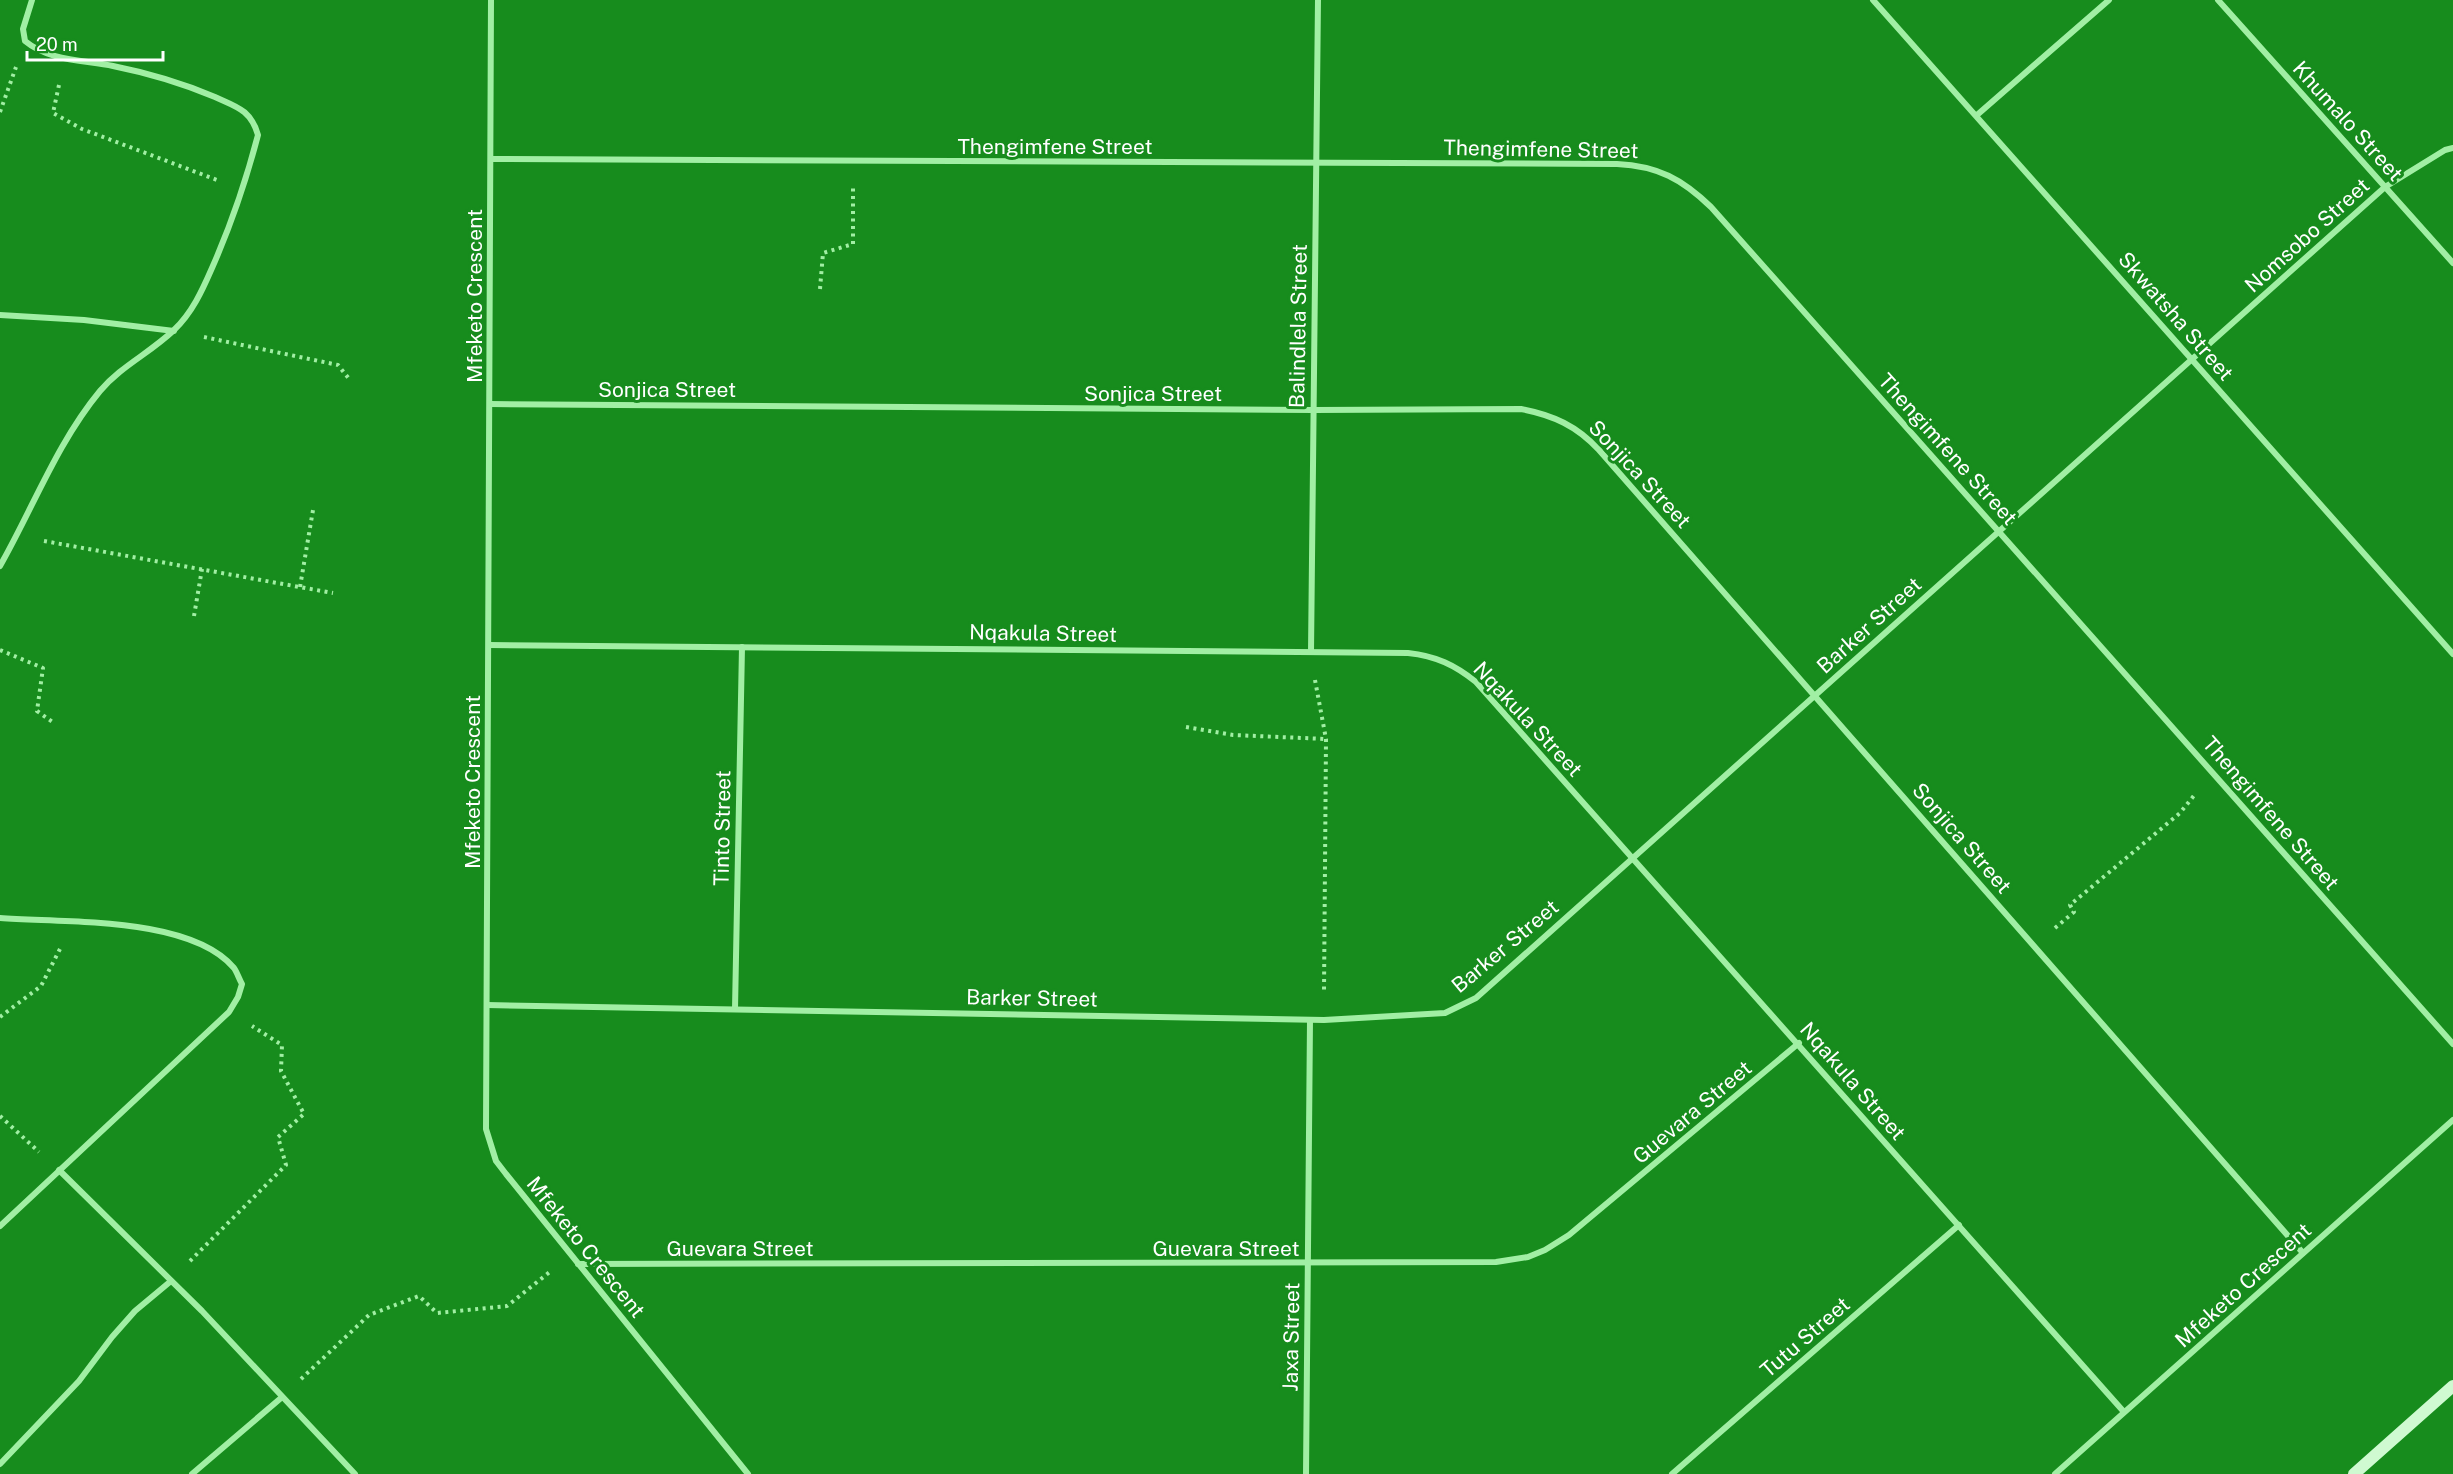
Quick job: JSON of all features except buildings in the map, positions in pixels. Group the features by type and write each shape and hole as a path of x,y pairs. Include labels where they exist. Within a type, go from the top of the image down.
{"street":[{"path":"0,566 61,448 100,392 121,369 174,331 189,313 230,228 258,135 254,120 245,112 164,77 64,58 35,50 25,41 23,29 32,0"},
{"name":"Mfeketo Crescent","path":"491,0 486,1129 496,1161 748,1474"},
{"name":"Balindlela Street","path":"1311,652 1318,0"},
{"name":"Skwatsha Street","path":"1873,0 2453,654"},
{"path":"1977,115 2109,0"},
{"name":"Khumalo Street","path":"2218,0 2453,263"},
{"name":"Nomsobo Street","path":"2192,359 2385,187 2445,150 2453,148"},
{"name":"Thengimfene Street","path":"491,159 1628,165 1648,168 1678,179 1711,207 2453,1044"},
{"path":"0,315 84,320 174,331"},
{"name":"Barker Street","path":"487,1005 1310,1020 1445,1013 1461,1007 1476,998 2192,359"},
{"name":"Sonjica Street","path":"490,404 1314,410 1521,409 1547,414 1586,436 1599,450 2303,1253"},
{"name":"Nqakula Street","path":"489,645 1408,653 1444,660 1476,682 2124,1412"},
{"name":"Tinto Street","path":"735,1009 742,647"},
{"path":"0,918 134,926 172,933 204,945 219,954 235,969 242,984 238,998 230,1012 0,1226"},
{"name":"Jaxa Street","path":"1306,1474 1310,1020"},
{"name":"Guevara Street","path":"578,1264 1308,1264 1496,1262 1528,1257 1569,1236 1799,1044"},
{"name":"Mfeketo Crescent","path":"2055,1474 2453,1120"},
{"path":"59,1170 202,1311 281,1398 356,1474"},
{"name":"Tutu Street","path":"1672,1474 1959,1225"},
{"path":"0,1464 80,1381 112,1337 135,1311 171,1281"},
{"path":"2354,1474 2453,1386"},
{"path":"192,1474 281,1398"}],"path":[{"path":"0,112 25,41"},
{"path":"64,58 53,113 82,129 243,190"},
{"path":"820,289 823,253 853,244 853,161"},
{"path":"174,331 338,365 350,380"},
{"path":"300,587 313,510"},
{"path":"17,536 333,593"},
{"path":"194,616 202,569"},
{"path":"0,650 43,668 37,711 54,723"},
{"path":"1311,652 1326,740 1324,1020"},
{"path":"1186,727 1233,735 1326,740"},
{"path":"2035,945 2074,912 2070,905 2180,813 2214,772"},
{"path":"0,1017 41,986 73,922"},
{"path":"171,1281 286,1165 278,1137 304,1114 281,1071 282,1045 230,1012"},
{"path":"0,1116 59,1170"},
{"path":"281,1398 369,1315 419,1296 437,1313 507,1306 570,1255"}]}
